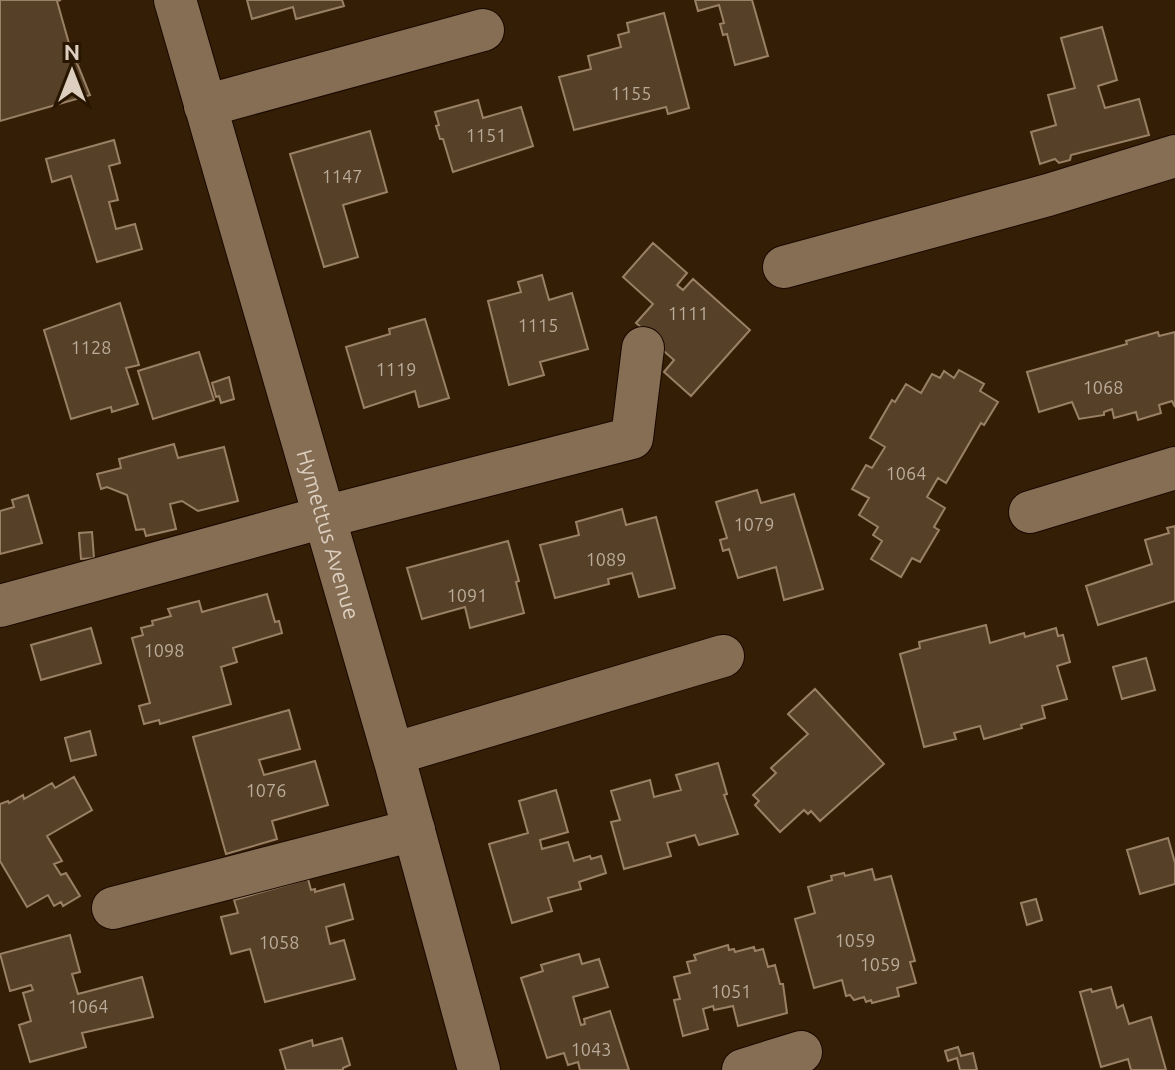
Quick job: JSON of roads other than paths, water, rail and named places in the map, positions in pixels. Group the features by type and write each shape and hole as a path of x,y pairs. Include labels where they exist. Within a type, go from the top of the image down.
{"street":[{"name":"Hymettus Avenue","path":"175,0 393,754 479,1070"},
{"path":"205,106 483,30"},
{"path":"784,267 1048,195 1175,156"},
{"path":"0,606 324,517 632,438 643,348"},
{"path":"1030,512 1175,468"},
{"path":"393,754 723,656"},
{"path":"113,908 414,830"},
{"path":"743,1070 801,1052"}]}
